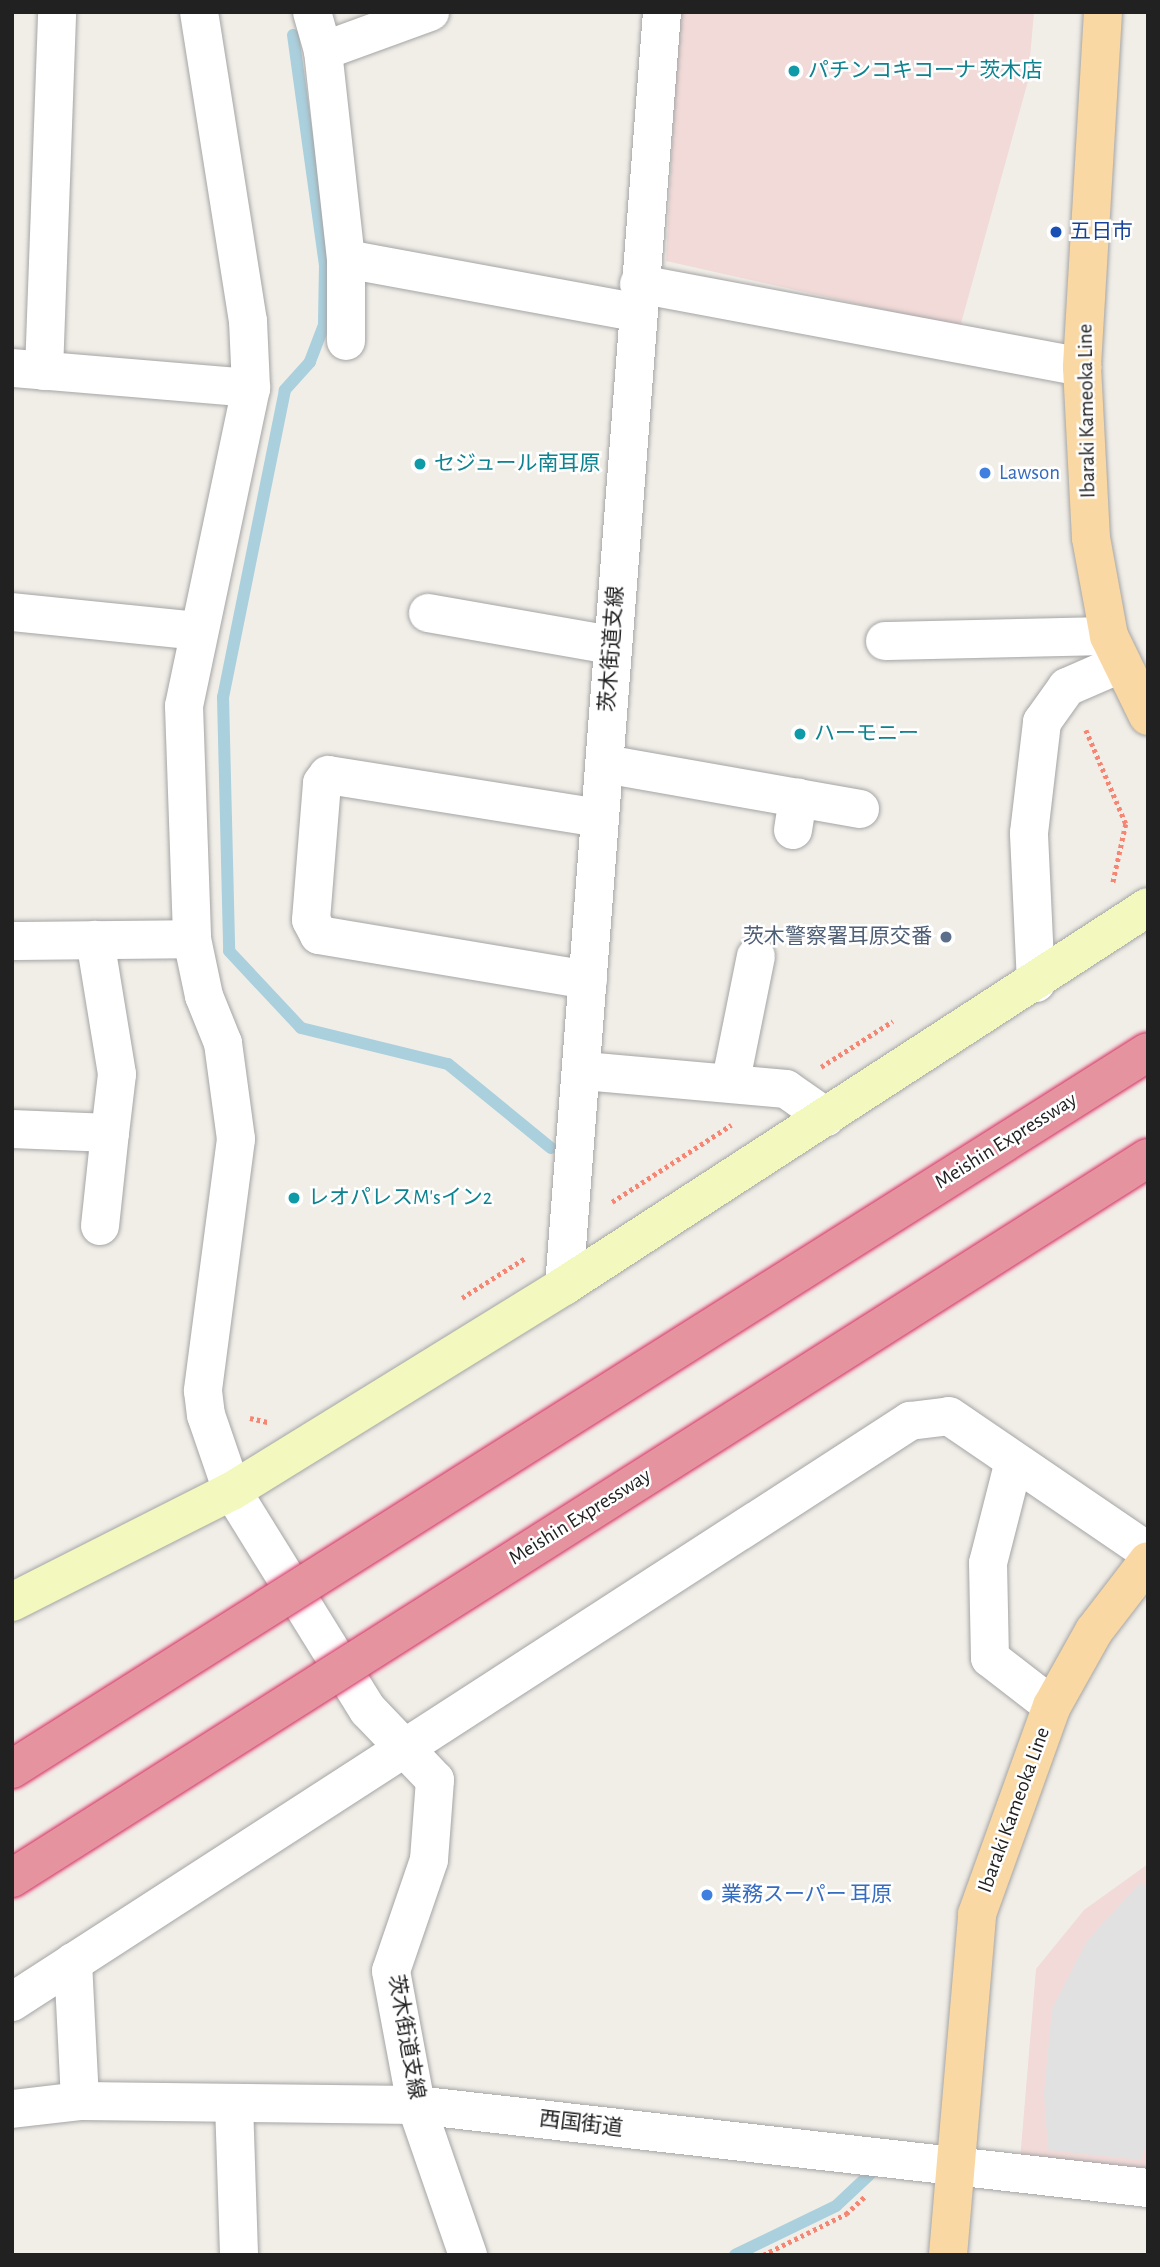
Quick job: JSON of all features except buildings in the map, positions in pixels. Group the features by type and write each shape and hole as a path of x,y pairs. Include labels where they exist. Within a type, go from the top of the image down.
{"highway":[{"name":"Meishin Expressway","path":"12,1769 1148,1052"},
{"name":"Meishin Expressway","path":"12,1878 1148,1158"}],"main road":[{"name":"Ibaraki Kameoka Line","path":"1103,12 1082,368 1091,538 1114,650 1148,716"},
{"name":"Ibaraki Kameoka Line","path":"948,2255 953,2168 977,1914 1052,1706 1094,1631 1148,1560"}],"street":[{"path":"57,12 28,369 251,388"},
{"name":"茨木街道支線","path":"199,12 248,321 251,388 184,706 192,939 204,996 223,1043 234,1106 234,1171 203,1391 232,1491 368,1710 406,1744 435,1780 429,1860 391,1971 416,2105 468,2255"},
{"path":"312,12 323,51 346,259 346,341"},
{"path":"323,51 430,12"},
{"name":"茨木街道支線","path":"564,1286 584,1071 588,980 637,298 662,12"},
{"path":"346,259 637,298 1082,368"},
{"path":"12,612 198,631"},
{"path":"428,613 612,645"},
{"path":"884,641 1114,650"},
{"path":"1036,983 1029,833 1042,722 1067,687 1114,650"},
{"path":"605,764 720,789 795,813 860,809"},
{"path":"588,980 319,935 311,920 321,783 328,775 600,818"},
{"path":"12,1602 232,1491 564,1286 1036,983 1148,907"},
{"path":"12,941 192,939"},
{"path":"95,940 117,1074 100,1226"},
{"path":"731,1080 756,956"},
{"path":"584,1071 731,1080 786,1089 826,1117"},
{"path":"12,1129 110,1133"},
{"path":"12,2002 406,1744 910,1421 949,1416 1013,1465 1148,1552"},
{"path":"1013,1465 988,1563 990,1658 1052,1706"},
{"path":"73,1962 80,2101"},
{"name":"西国街道","path":"12,2109 80,2101 416,2105 1148,2188"},
{"path":"234,2103 239,2255"}],"path":[{"path":"763,2255 846,2214 903,2161"},
{"path":"71,2255 124,2255"}],"shaded area":[{"path":"679,12 1034,12 1028,81 960,327 666,261"},
{"path":"1148,1864 1148,2172 1020,2160 1036,1969 1084,1910"},
{"path":"1139,1884 1148,1886 1148,2138 1141,2160 1048,2150 1044,2093 1052,2009 1087,1941"}],"waterway":[{"path":"293,35 325,265 324,325 310,362 285,390 223,697 229,951 301,1028 448,1064 551,1148"},
{"path":"735,2255 836,2206 870,2174"}],"place":[{"name":"パチンコキコーナ 茨木店","path":"794,71"},
{"name":"五日市","path":"1056,232"},
{"name":"セジュール南耳原","path":"420,464"},
{"name":"Lawson","path":"985,473"},
{"name":"ハーモニー","path":"800,734"},
{"name":"茨木警察署耳原交番","path":"946,937"},
{"name":"レオパレスM'sイン2","path":"294,1198"},
{"name":"業務スーパー 耳原","path":"707,1895"}]}
